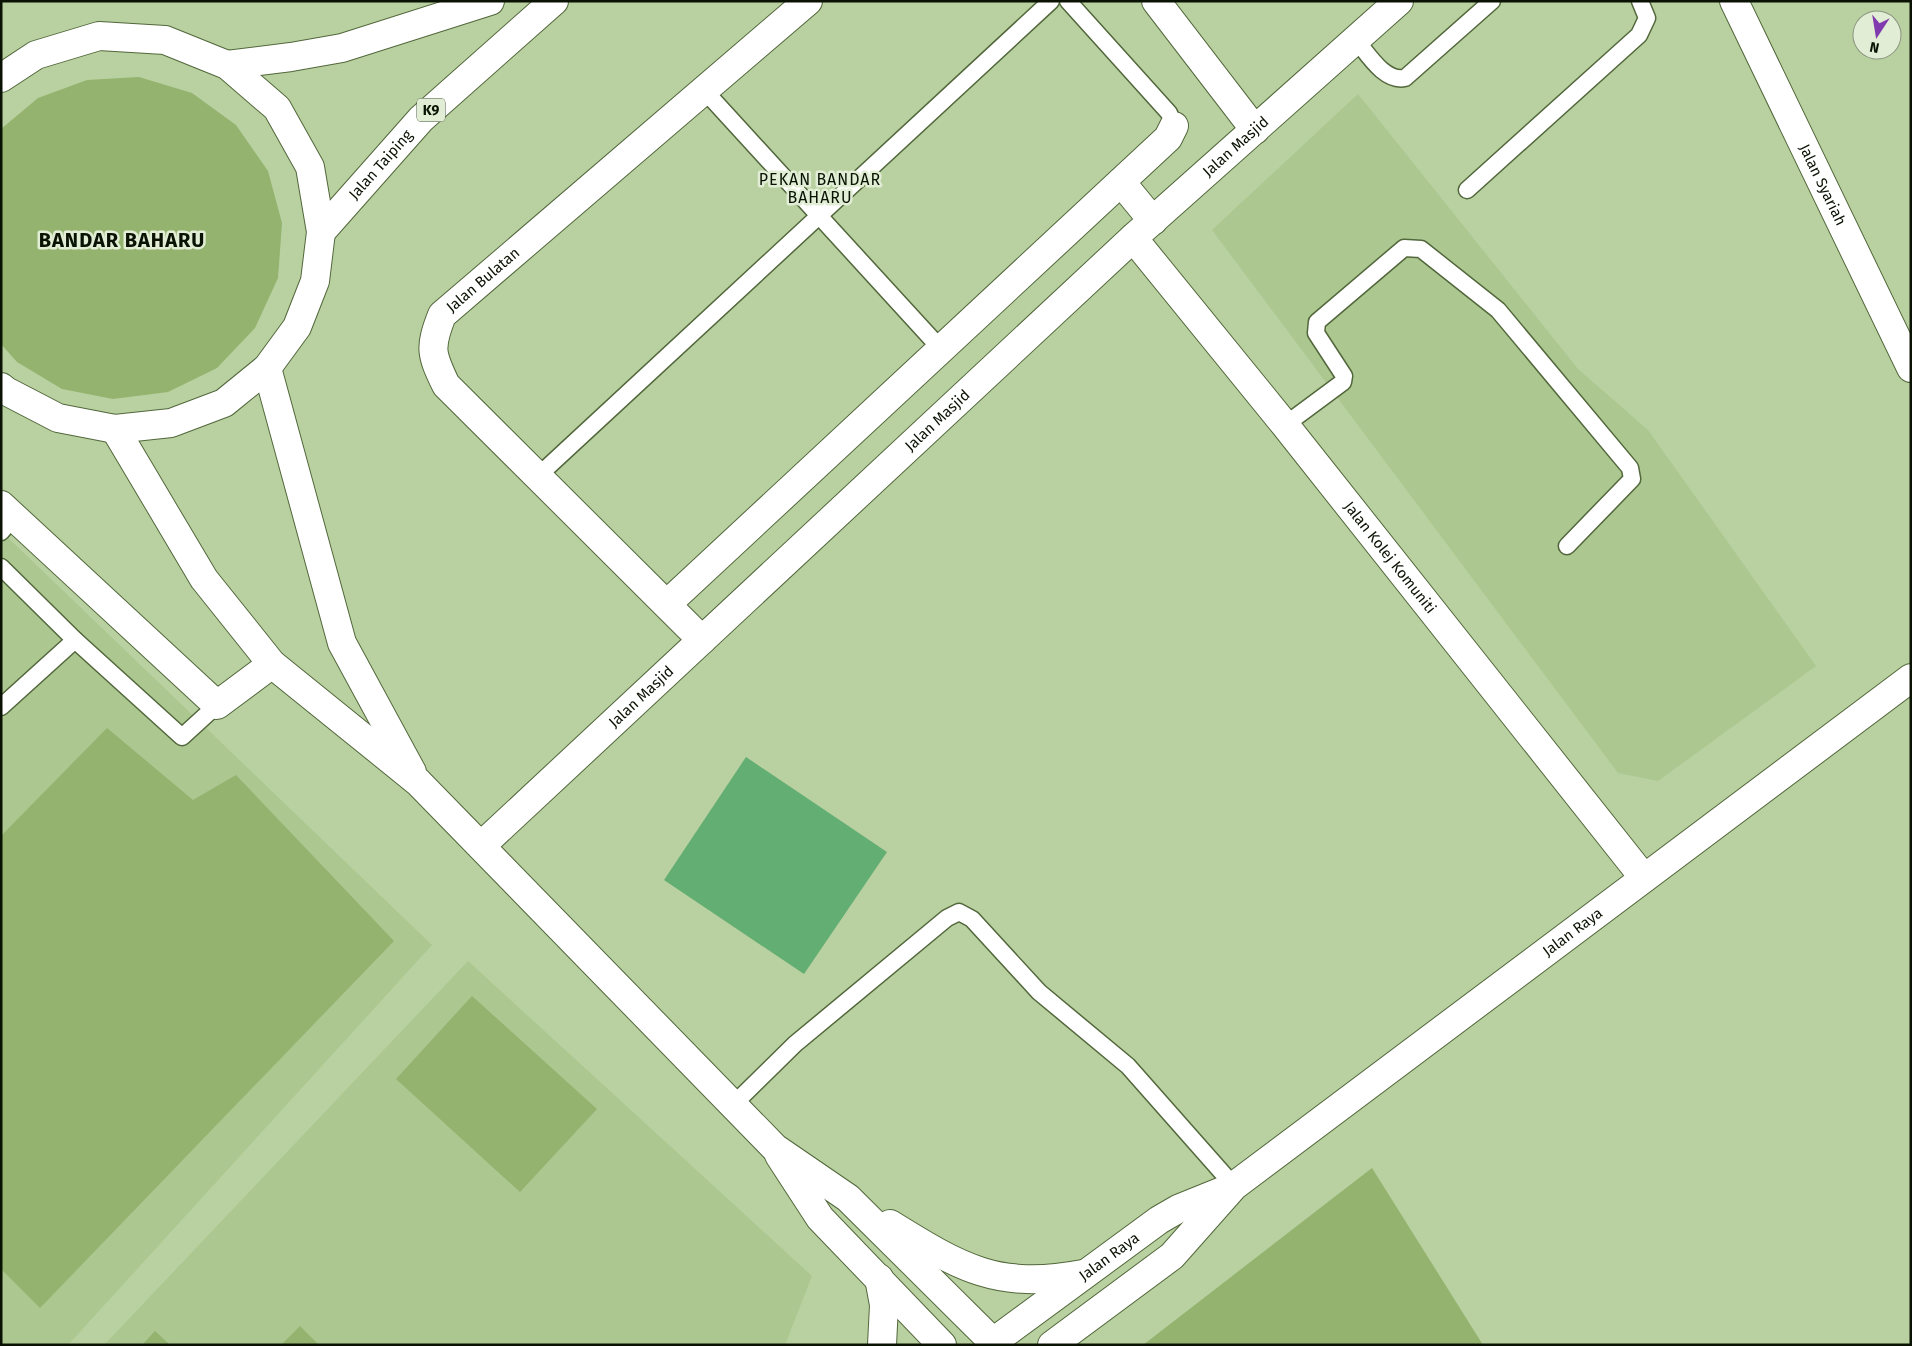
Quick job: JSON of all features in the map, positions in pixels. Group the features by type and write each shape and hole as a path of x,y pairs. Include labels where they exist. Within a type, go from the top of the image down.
{"street":[{"path":"227,65 342,48 490,1"},
{"name":"Jalan Taiping","path":"321,232 421,119 554,1"},
{"name":"Jalan Bulatan","path":"702,640 446,385 435,361 433,339 442,315 808,1"},
{"path":"1156,1 1255,130"},
{"name":"Jalan Masjid","path":"480,846 1143,229 1399,1"},
{"name":"Jalan Syariah","path":"1734,1 1911,368"},
{"path":"1,78 36,55 99,36 166,40 227,65 277,108 310,166 321,232 316,281 297,327 268,368 224,402 171,423 115,429 58,418 1,387"},
{"path":"1,54 36,55"},
{"path":"667,604 1168,138 1174,126"},
{"name":"Jalan Kolej Komuniti","path":"1121,182 1143,229 1285,425 1644,878"},
{"path":"268,368 342,643 418,782"},
{"path":"115,429 204,579 272,664 418,782 774,1148 810,1205 942,1345"},
{"path":"6,518 217,705 272,664"},
{"name":"Jalan Raya","path":"1052,1345 1172,1256 1234,1186 1911,678"},
{"path":"774,1148 848,1198 946,1258 969,1268 1005,1278 1033,1281 1084,1274"},
{"name":"Jalan Raya","path":"992,1344 1159,1220 1178,1209 1234,1186"},
{"path":"848,1198 992,1344"},
{"path":"879,1278 884,1304 882,1345"}],"lane":[{"path":"538,476 1051,1"},
{"path":"1068,1 1169,113 1174,126"},
{"path":"1356,40 1385,72 1397,79 1405,78 1492,1"},
{"path":"1467,190 1639,35 1647,18 1640,1"},
{"path":"704,90 940,349"},
{"path":"1285,425 1343,382 1344,376 1316,333 1317,322 1404,248 1421,250 1498,310 1630,468 1632,479 1567,546"},
{"path":"1,567 75,640 182,736 217,705"},
{"path":"1,708 75,640"},
{"path":"733,1105 795,1044 947,918 959,912 972,919 1038,992 1128,1066 1234,1186"}],"shaded area":[{"path":"139,77 192,93 236,125 268,171 282,223 278,278 255,328 217,368 168,392 113,399 62,389 17,362 1,344 1,129 38,98 87,80"},
{"path":"1358,94 1578,369 1648,430 1816,666 1658,781 1618,773 1212,230"},
{"path":"1,531 432,945 68,1345 1,1345"},
{"path":"107,728 193,800 236,775 394,941 40,1308 1,1269 1,836"},
{"path":"468,961 812,1276 785,1345 104,1345"},
{"path":"472,996 597,1109 520,1192 396,1079"},
{"path":"1372,1168 1483,1345 1143,1345"},
{"path":"300,1326 319,1345 281,1345"},
{"path":"155,1331 170,1345 142,1345"}],"building":[{"path":"746,757 887,852 804,974 664,880"}],"district":[{"name":"PEKAN BANDAR BAHARU","path":"820,188"},
{"name":"BANDAR BAHARU","path":"122,240"}]}
